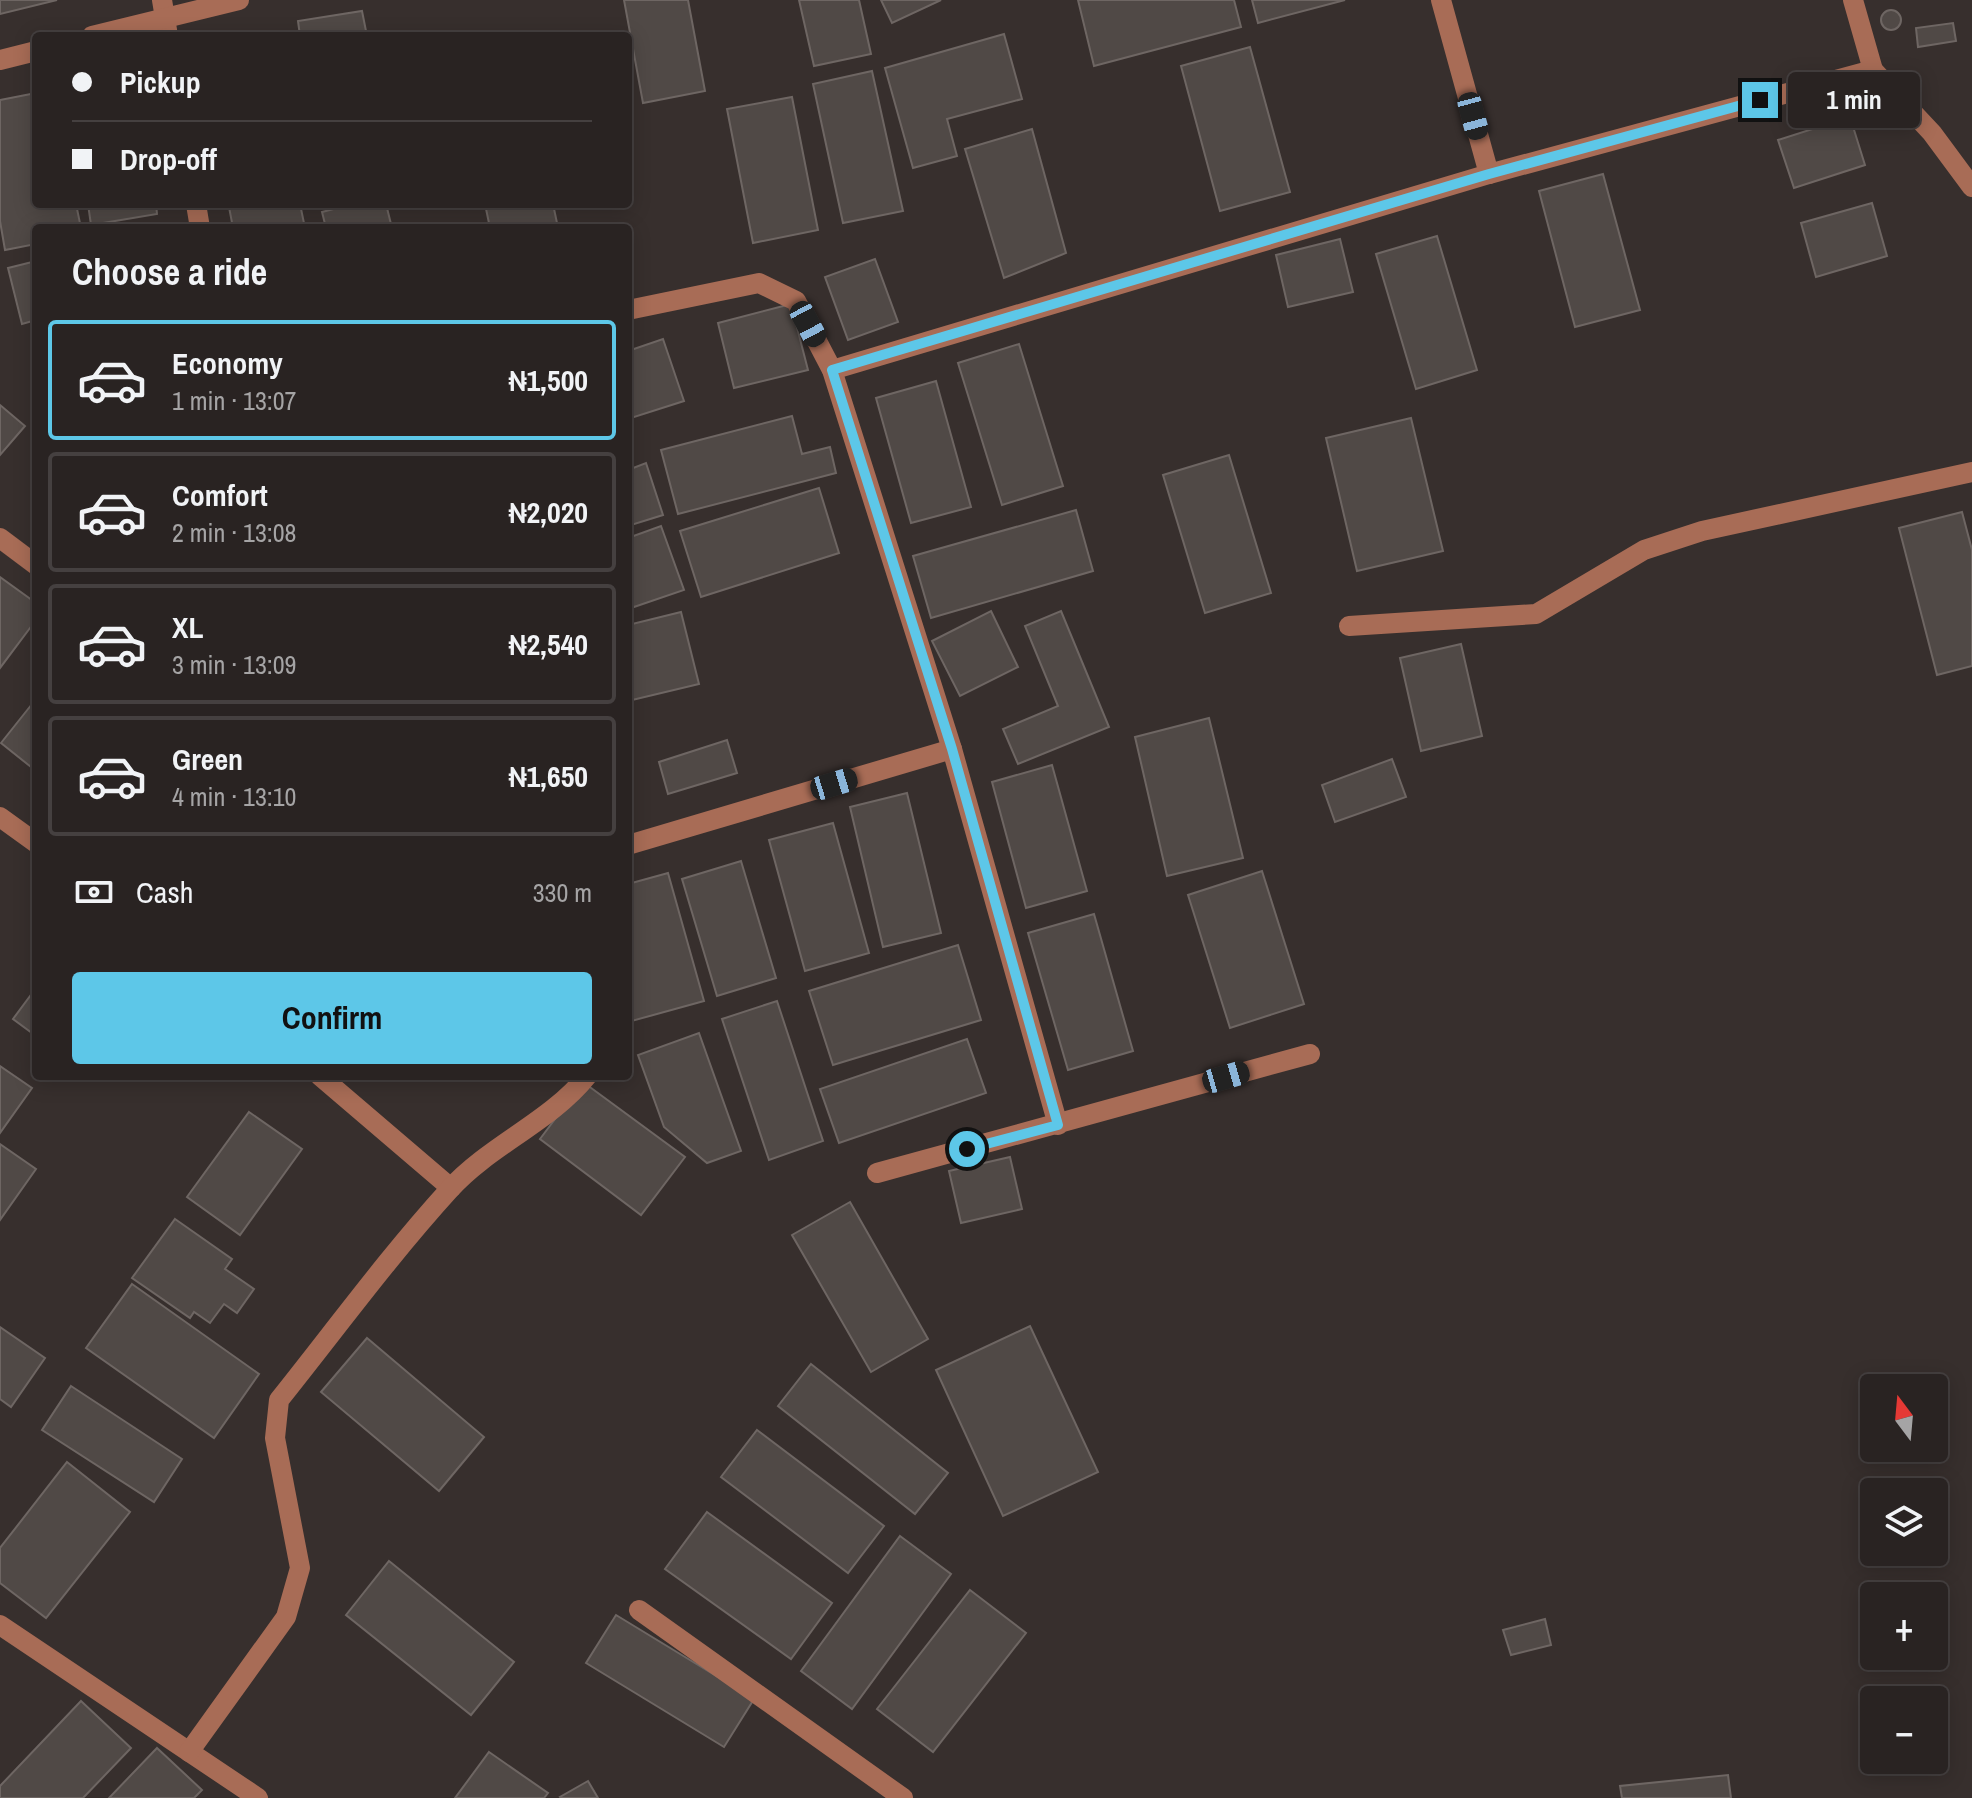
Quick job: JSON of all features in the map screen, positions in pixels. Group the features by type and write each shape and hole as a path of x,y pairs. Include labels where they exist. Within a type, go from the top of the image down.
{"street":[{"path":"107,32 239,0"},
{"path":"1441,0 1489,174"},
{"path":"1853,0 1873,70 1932,133 1972,187"},
{"path":"0,60 32,52"},
{"path":"832,370 1489,174 1873,70"},
{"path":"632,309 759,283 796,301 832,370 952,749 1058,1125"},
{"path":"1349,626 1536,614 1644,550 1702,531 1972,472"},
{"path":"0,538 32,562"},
{"path":"632,844 952,749"},
{"path":"0,817 32,840"},
{"path":"877,1173 1310,1054"},
{"path":"325,1080 451,1188"},
{"path":"189,1752 286,1617 300,1568 275,1438 279,1400 451,1188 513,1135 569,1098 584,1080"},
{"path":"639,1610 903,1798"},
{"path":"0,1625 258,1798"}],"building":[{"path":"0,0 57,0 0,14"},
{"path":"624,0 688,0 705,91 643,103"},
{"path":"799,0 859,0 871,54 814,66"},
{"path":"881,0 941,0 892,23"},
{"path":"1078,0 1234,0 1241,27 1094,66"},
{"path":"1252,0 1345,0 1258,23"},
{"path":"1887,10 1895,10 1901,20 1895,30 1887,30 1881,24 1881,16"},
{"path":"362,11 366,32 299,32 298,21"},
{"path":"1953,23 1956,41 1918,47 1916,28"},
{"path":"1004,34 1022,99 947,119 957,156 913,168 885,68"},
{"path":"1250,47 1290,192 1220,211 1181,66"},
{"path":"872,71 903,211 843,223 813,84"},
{"path":"32,94 32,208 77,208 80,224 32,224 32,245 5,250 0,221 0,100"},
{"path":"792,97 818,230 753,243 727,109"},
{"path":"1850,117 1865,165 1794,188 1778,140"},
{"path":"1032,129 1066,253 1004,278 965,149"},
{"path":"1603,174 1640,310 1575,327 1539,191"},
{"path":"1872,203 1887,256 1816,277 1801,223"},
{"path":"89,208 156,208 157,214 91,224"},
{"path":"229,208 301,208 304,224 232,224"},
{"path":"338,208 387,208 391,224 325,224 322,212"},
{"path":"486,208 554,208 557,223 553,224 489,224"},
{"path":"1437,236 1477,370 1416,389 1376,254"},
{"path":"1340,239 1353,292 1288,307 1276,255"},
{"path":"875,259 898,322 848,340 825,277"},
{"path":"32,262 32,321 22,324 8,268"},
{"path":"791,304 808,370 734,388 718,323"},
{"path":"663,339 684,401 632,418 632,350"},
{"path":"1019,344 1063,486 1002,505 958,363"},
{"path":"936,381 971,507 911,523 876,398"},
{"path":"0,405 25,426 0,455"},
{"path":"792,416 802,454 830,447 836,473 678,514 661,450"},
{"path":"1411,418 1443,551 1357,571 1326,438"},
{"path":"1229,455 1271,593 1205,613 1163,475"},
{"path":"646,463 663,515 632,525 632,468"},
{"path":"819,488 839,553 701,597 680,531"},
{"path":"1076,510 1093,571 931,618 913,556"},
{"path":"1962,512 1972,550 1972,666 1937,675 1899,528"},
{"path":"661,526 684,590 632,608 632,537"},
{"path":"0,577 32,600 32,625 0,668"},
{"path":"991,611 1018,667 960,696 932,641"},
{"path":"1061,611 1109,727 1018,764 1003,729 1058,706 1025,626"},
{"path":"681,612 699,684 632,700 632,624"},
{"path":"1461,644 1482,736 1421,751 1400,658"},
{"path":"32,704 32,768 1,743"},
{"path":"1209,718 1243,858 1167,876 1135,737"},
{"path":"727,740 737,773 668,794 659,762"},
{"path":"1392,759 1406,797 1335,822 1322,785"},
{"path":"1052,765 1087,891 1026,908 992,782"},
{"path":"907,793 941,933 883,947 850,807"},
{"path":"833,823 869,953 805,971 769,840"},
{"path":"741,861 776,978 717,996 682,879"},
{"path":"1262,871 1304,1004 1230,1028 1188,895"},
{"path":"668,873 704,1001 632,1021 632,883"},
{"path":"1094,914 1133,1051 1068,1070 1028,933"},
{"path":"958,945 981,1020 833,1065 809,991"},
{"path":"32,993 32,1033 13,1019"},
{"path":"777,1001 823,1141 769,1160 722,1019"},
{"path":"699,1033 741,1151 707,1163 664,1127 638,1055"},
{"path":"967,1039 986,1093 839,1143 820,1089"},
{"path":"0,1066 32,1088 0,1133"},
{"path":"583,1082 685,1157 641,1215 540,1139"},
{"path":"249,1112 302,1149 240,1235 187,1197"},
{"path":"0,1144 36,1169 0,1220"},
{"path":"1010,1157 1022,1209 961,1223 949,1171"},
{"path":"850,1202 928,1339 871,1372 792,1235"},
{"path":"175,1219 232,1259 225,1269 254,1289 237,1313 224,1304 210,1323 194,1312 190,1318 132,1278"},
{"path":"132,1284 259,1374 214,1438 86,1348"},
{"path":"1030,1326 1098,1472 1003,1516 936,1370"},
{"path":"0,1327 45,1358 11,1407 0,1399"},
{"path":"367,1338 484,1437 439,1491 321,1392"},
{"path":"811,1364 948,1473 915,1514 778,1406"},
{"path":"71,1386 182,1459 154,1502 42,1430"},
{"path":"757,1430 884,1526 848,1573 721,1477"},
{"path":"67,1462 130,1512 46,1618 0,1583 0,1548"},
{"path":"707,1512 832,1603 791,1659 665,1569"},
{"path":"900,1536 951,1574 852,1709 801,1671"},
{"path":"389,1561 514,1662 471,1715 346,1615"},
{"path":"970,1590 1026,1633 933,1752 877,1709"},
{"path":"616,1615 754,1699 724,1747 586,1663"},
{"path":"1545,1619 1551,1645 1511,1655 1503,1630"},
{"path":"81,1701 131,1748 83,1798 0,1798 0,1786"},
{"path":"157,1748 202,1790 194,1798 109,1798"},
{"path":"489,1752 548,1793 544,1798 455,1798"},
{"path":"1728,1775 1731,1798 1622,1798 1620,1786"},
{"path":"588,1781 598,1798 560,1797"}],"route":[{"path":"967,1149 1058,1125 952,749 832,370 1489,174 1760,100"}]}
